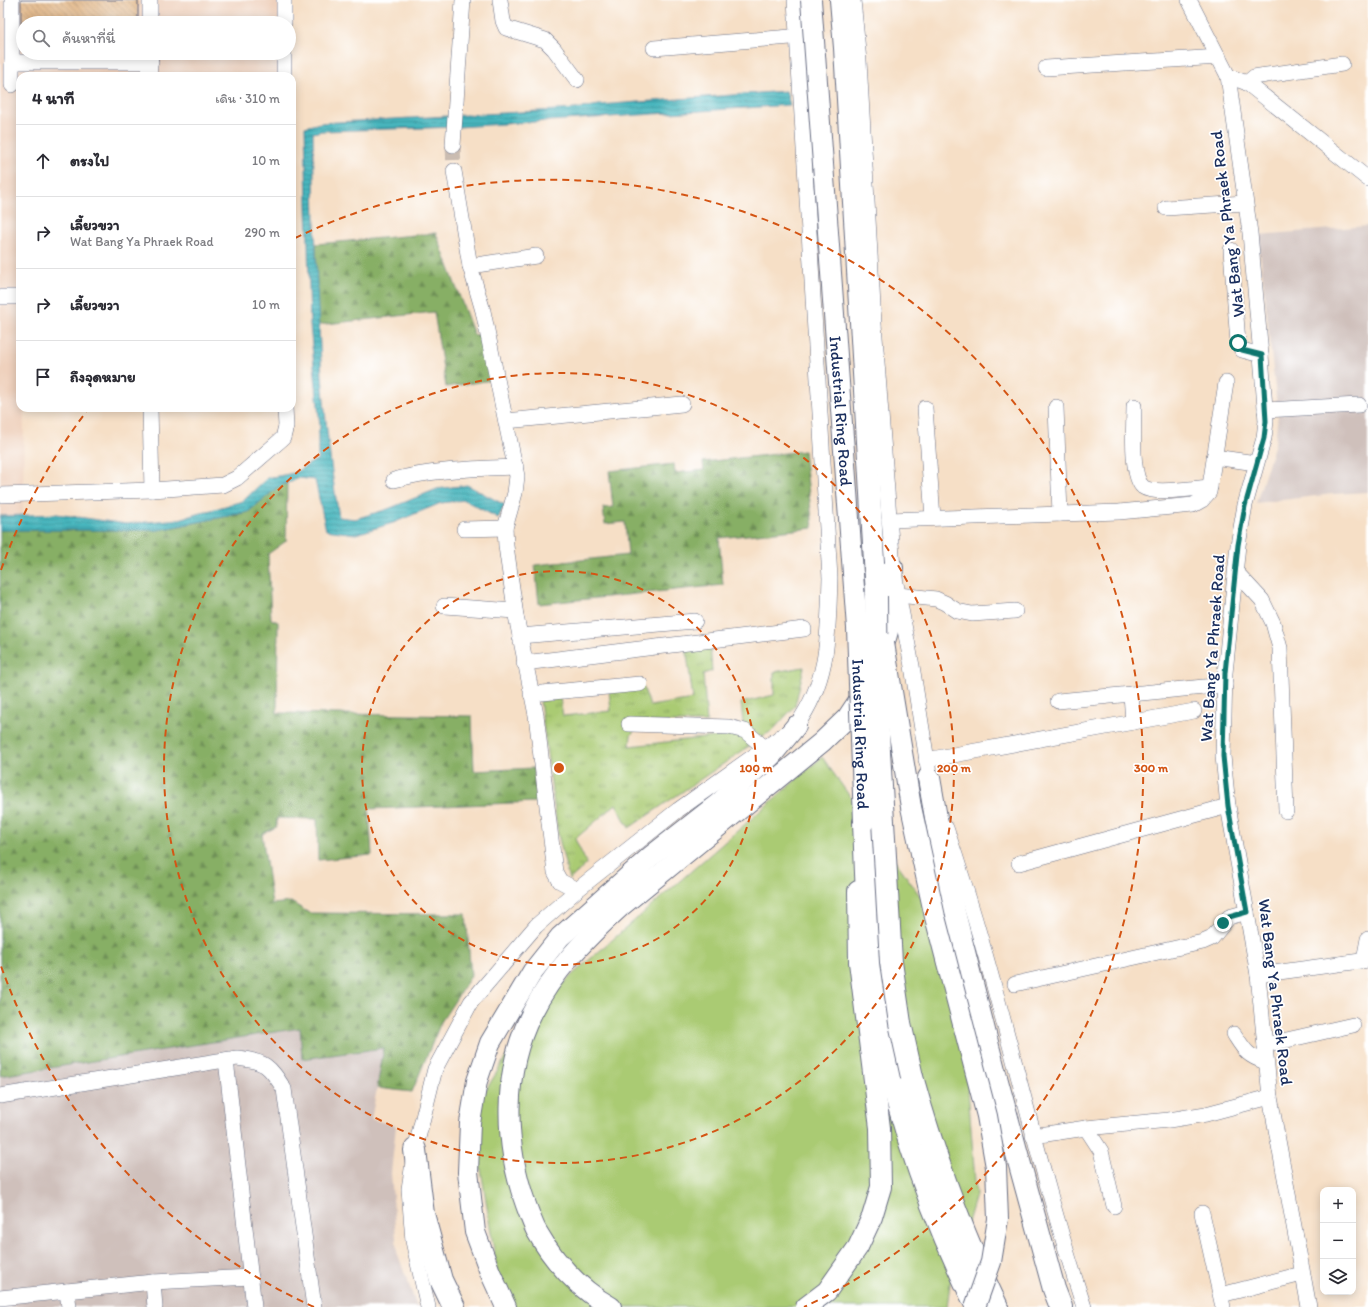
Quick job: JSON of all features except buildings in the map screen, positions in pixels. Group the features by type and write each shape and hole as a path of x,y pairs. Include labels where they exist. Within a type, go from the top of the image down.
{"highway":[{"path":"876,596 879,774 891,962 900,1023 912,1077 930,1142 963,1232 997,1307"},
{"path":"927,769 950,897 994,1070 1054,1289 1061,1307"},
{"path":"864,822 872,967 880,1022 892,1082 911,1148 928,1196 976,1307"},
{"path":"415,1150 423,1214 441,1280 454,1307"}],"main road":[{"name":"Industrial Ring Road","path":"806,1307 827,1291 858,1248 872,1217 880,1187 880,1128 859,962 857,921 858,888 864,822 857,628 812,0"},
{"name":"Industrial Ring Road","path":"840,0 876,596 911,807 935,917 987,1116 996,1167 998,1219 991,1262 976,1307"},
{"path":"611,1307 593,1297 558,1264 535,1229 519,1183 510,1133 510,1087 519,1049 532,1014 569,958 592,933 620,907 797,764 847,718 864,695 882,654 888,631 893,568"},
{"path":"506,1307 490,1272 475,1232 468,1172 470,1123 477,1081 490,1043 525,983 560,937 650,857 719,804 771,756 796,726"}],"street":[{"path":"12,0 12,85"},
{"path":"150,0 150,16"},
{"path":"284,0 284,16"},
{"path":"453,140 463,0"},
{"path":"500,0 502,21 506,28 545,40 554,49 577,80"},
{"path":"784,0 799,80"},
{"path":"428,1307 413,1241 409,1189 415,1150 435,1068 471,1002 536,926 577,890 678,810 796,726 810,707 820,683 826,654 830,578 795,0"},
{"path":"854,0 859,61 874,324 893,568 912,666 927,769 969,895 1053,1209 1084,1307"},
{"name":"Wat Bang Ya Phraek Road","path":"1189,0 1228,76 1246,203 1262,355 1265,410 1264,438 1245,506 1236,572 1225,685 1223,756 1228,806 1258,975 1270,1097 1309,1307"},
{"path":"654,48 791,37"},
{"path":"1046,68 1218,57"},
{"path":"284,60 284,72"},
{"path":"12,62 150,64"},
{"path":"1247,83 1254,77 1342,64"},
{"path":"1228,76 1247,83 1368,179"},
{"path":"454,170 470,266 483,311 516,467 517,476 515,493 505,528 515,611 524,663 536,715 555,872 560,882 577,890"},
{"path":"1166,208 1246,203"},
{"path":"1231,250 1238,343 1242,350 1262,355"},
{"path":"470,266 536,256"},
{"path":"0,297 16,297"},
{"path":"889,520 1119,512 1193,506 1202,500 1209,492 1226,383"},
{"path":"506,421 682,404"},
{"path":"1265,410 1359,405"},
{"path":"1134,406 1135,469 1139,482 1144,487 1158,490 1210,487"},
{"path":"1056,407 1060,514"},
{"path":"924,408 933,518"},
{"path":"150,412 152,490"},
{"path":"0,495 152,490 223,485 237,478 283,438 286,426 285,412"},
{"path":"1214,457 1256,463"},
{"path":"394,480 416,474 448,470 516,467"},
{"path":"464,529 505,528"},
{"path":"1236,572 1262,600 1273,623 1280,648 1286,811"},
{"path":"898,595 936,599 946,603 957,611 972,614 1015,611"},
{"path":"444,606 515,611"},
{"path":"520,636 696,621"},
{"path":"524,663 804,629"},
{"path":"531,694 640,684"},
{"path":"1058,701 1225,685"},
{"path":"1130,694 1133,722"},
{"path":"927,769 1133,722 1194,712"},
{"path":"629,724 729,727 745,731 765,748"},
{"path":"1019,863 1228,806"},
{"path":"1015,984 1202,942 1212,938 1229,917 1247,912"},
{"path":"1258,975 1366,960 1368,939"},
{"path":"1265,1045 1353,1026"},
{"path":"1234,1034 1244,1052 1252,1057 1266,1062"},
{"path":"0,1096 237,1058 257,1060 272,1070 284,1089 314,1307"},
{"path":"226,1060 254,1307"},
{"path":"1033,1136 1086,1128 1168,1120 1206,1114 1270,1097"},
{"path":"1086,1128 1101,1151 1114,1206"},
{"path":"1202,1213 1222,1301 1302,1274"},
{"path":"0,1298 153,1282 251,1276"},
{"path":"153,1282 155,1307"},
{"path":"67,1291 69,1307"}],"shaded area":[{"path":"0,0 289,0 289,16 16,16 16,60 289,60 289,72 16,72 16,412 24,412 23,515 0,516"},
{"path":"1368,226 1368,492 1333,494 1256,503 1275,443 1278,414 1258,235"},
{"path":"300,1028 303,1059 385,1048 371,1119 396,1126 391,1173 397,1252 417,1307 0,1307 0,1076"}],"green space":[{"path":"436,233 474,335 482,334 492,380 446,387 434,312 317,325 316,244"},
{"path":"804,451 813,528 719,538 723,585 539,604 535,565 628,555 625,522 605,524 603,508 613,507 609,471 674,464 675,473 704,470 703,462"},
{"path":"287,483 286,541 268,554 271,619 278,622 277,713 472,716 474,771 533,768 537,802 369,809 372,855 318,860 317,819 277,818 276,827 262,834 272,904 291,902 309,913 466,914 471,976 441,1022 412,1092 377,1088 384,1048 302,1059 300,1028 0,1076 0,530 158,530 248,512 278,487"},
{"path":"710,644 712,671 703,674 707,722 640,722 631,735 630,746 741,734 751,745 629,828 616,804 575,839 587,864 569,880 558,834 540,701 560,698 563,716 611,711 609,690 643,686 650,706 693,699 686,647"},
{"path":"804,667 795,706 772,731 761,737 743,723 741,703 774,695 774,672"},
{"path":"822,757 935,917 966,1062 976,1195 950,1284 947,1307 513,1307 501,1295 472,1113 532,1014 572,975"}],"water":[{"path":"786,91 790,105 458,127 321,131 313,133 317,278 322,374 326,422 339,517 355,519 388,509 437,489 467,485 505,505 498,518 464,500 441,503 393,523 356,534 326,530 315,480 299,478 278,487 248,512 158,530 0,530 0,516 57,514 126,524 179,519 243,501 267,478 294,473 318,459 318,434 320,427 310,325 305,127 320,123 576,109 599,105"}],"tunnel":[{"path":"453,145 454,171"}],"route":[{"path":"1223,923 1229,917 1247,912 1228,806 1223,756 1225,673 1238,545 1245,506 1264,438 1266,421 1262,355 1242,350 1238,343"}]}
